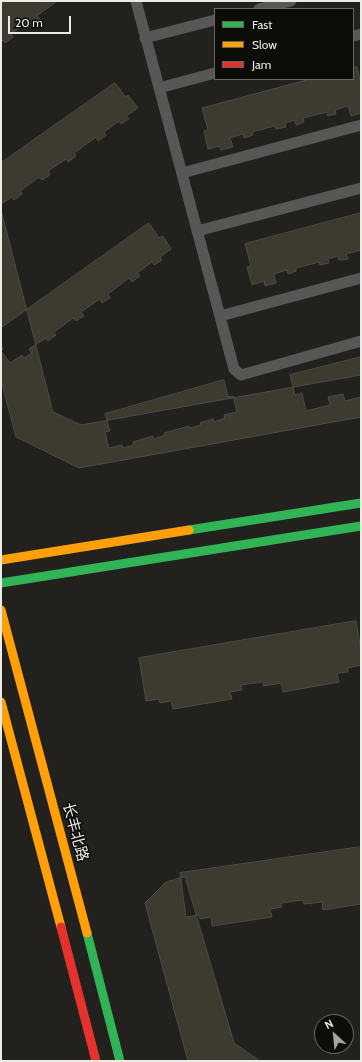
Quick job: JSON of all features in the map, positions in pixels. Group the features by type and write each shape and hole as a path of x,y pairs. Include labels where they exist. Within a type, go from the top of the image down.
{"street":[{"path":"1,560 361,503"},
{"path":"1,584 361,526"},
{"name":"长丰北路","path":"1,610 120,1061"},
{"path":"1,702 96,1061"}],"lane":[{"path":"136,1 234,369 241,375 361,341"},
{"path":"263,8 291,1"},
{"path":"145,38 214,20"},
{"path":"159,88 214,73"},
{"path":"182,173 361,125"},
{"path":"198,231 361,188"},
{"path":"220,316 361,278"}],"building":[{"path":"1,1 57,1 37,16 40,19 32,25 29,21 11,34 13,37 5,43 3,40 1,41"},
{"path":"357,67 361,83 361,113 351,116 348,106 335,110 336,114 328,116 327,112 303,118 304,122 296,125 295,120 285,123 286,127 276,129 275,126 252,132 253,135 244,138 243,134 230,138 233,147 221,150 220,146 208,149 204,131 208,130 202,108 306,80 354,80 354,68"},
{"path":"115,83 126,97 128,95 138,108 126,116 129,119 121,124 119,121 104,132 106,135 98,141 96,137 74,153 76,156 68,162 66,159 48,171 50,175 42,180 39,177 20,191 22,194 14,200 12,197 1,204 1,163"},
{"path":"1,210 53,412 81,425 361,375 361,417 79,468 16,437 1,380"},
{"path":"361,213 361,250 346,254 348,259 339,260 338,256 328,259 329,263 320,265 319,262 296,268 296,271 288,274 287,270 274,274 276,283 265,286 264,281 252,285 247,267 251,266 245,244"},
{"path":"149,223 159,238 163,236 171,249 160,257 162,260 154,265 152,262 137,273 140,276 132,282 129,278 108,294 110,298 102,303 100,299 81,312 84,316 76,321 73,318 54,332 56,335 48,341 46,338 29,349 32,353 24,358 22,355 10,363 1,351 3,349 1,345 1,328"},
{"path":"361,357 361,397 345,401 343,394 328,397 330,405 306,411 302,393 295,395 290,375"},
{"path":"224,380 228,397 233,396 237,412 224,415 225,418 214,422 213,419 200,423 201,425 190,428 189,426 164,433 165,435 154,439 153,436 133,442 134,445 123,448 122,445 109,448 105,432 110,431 105,414"},
{"path":"356,621 361,650 361,665 347,668 348,672 337,673 339,682 283,692 281,683 263,686 263,682 241,685 242,690 230,692 232,699 173,709 171,701 160,703 159,699 146,701 139,658"},
{"path":"361,847 361,904 323,910 322,902 304,904 303,900 281,903 282,907 270,909 272,917 212,926 211,917 200,919 199,915 186,917 180,873"},
{"path":"185,877 234,1043 260,1061 188,1061 145,903 166,882"}],"traffic: fast":[{"path":"189,530 361,503"},
{"path":"1,583 361,526"},
{"path":"87,933 120,1061"}],"traffic: slow":[{"path":"1,560 189,530"},
{"path":"1,610 87,933"},
{"path":"1,702 61,927"}],"traffic: jam":[{"path":"61,927 96,1061"}]}
